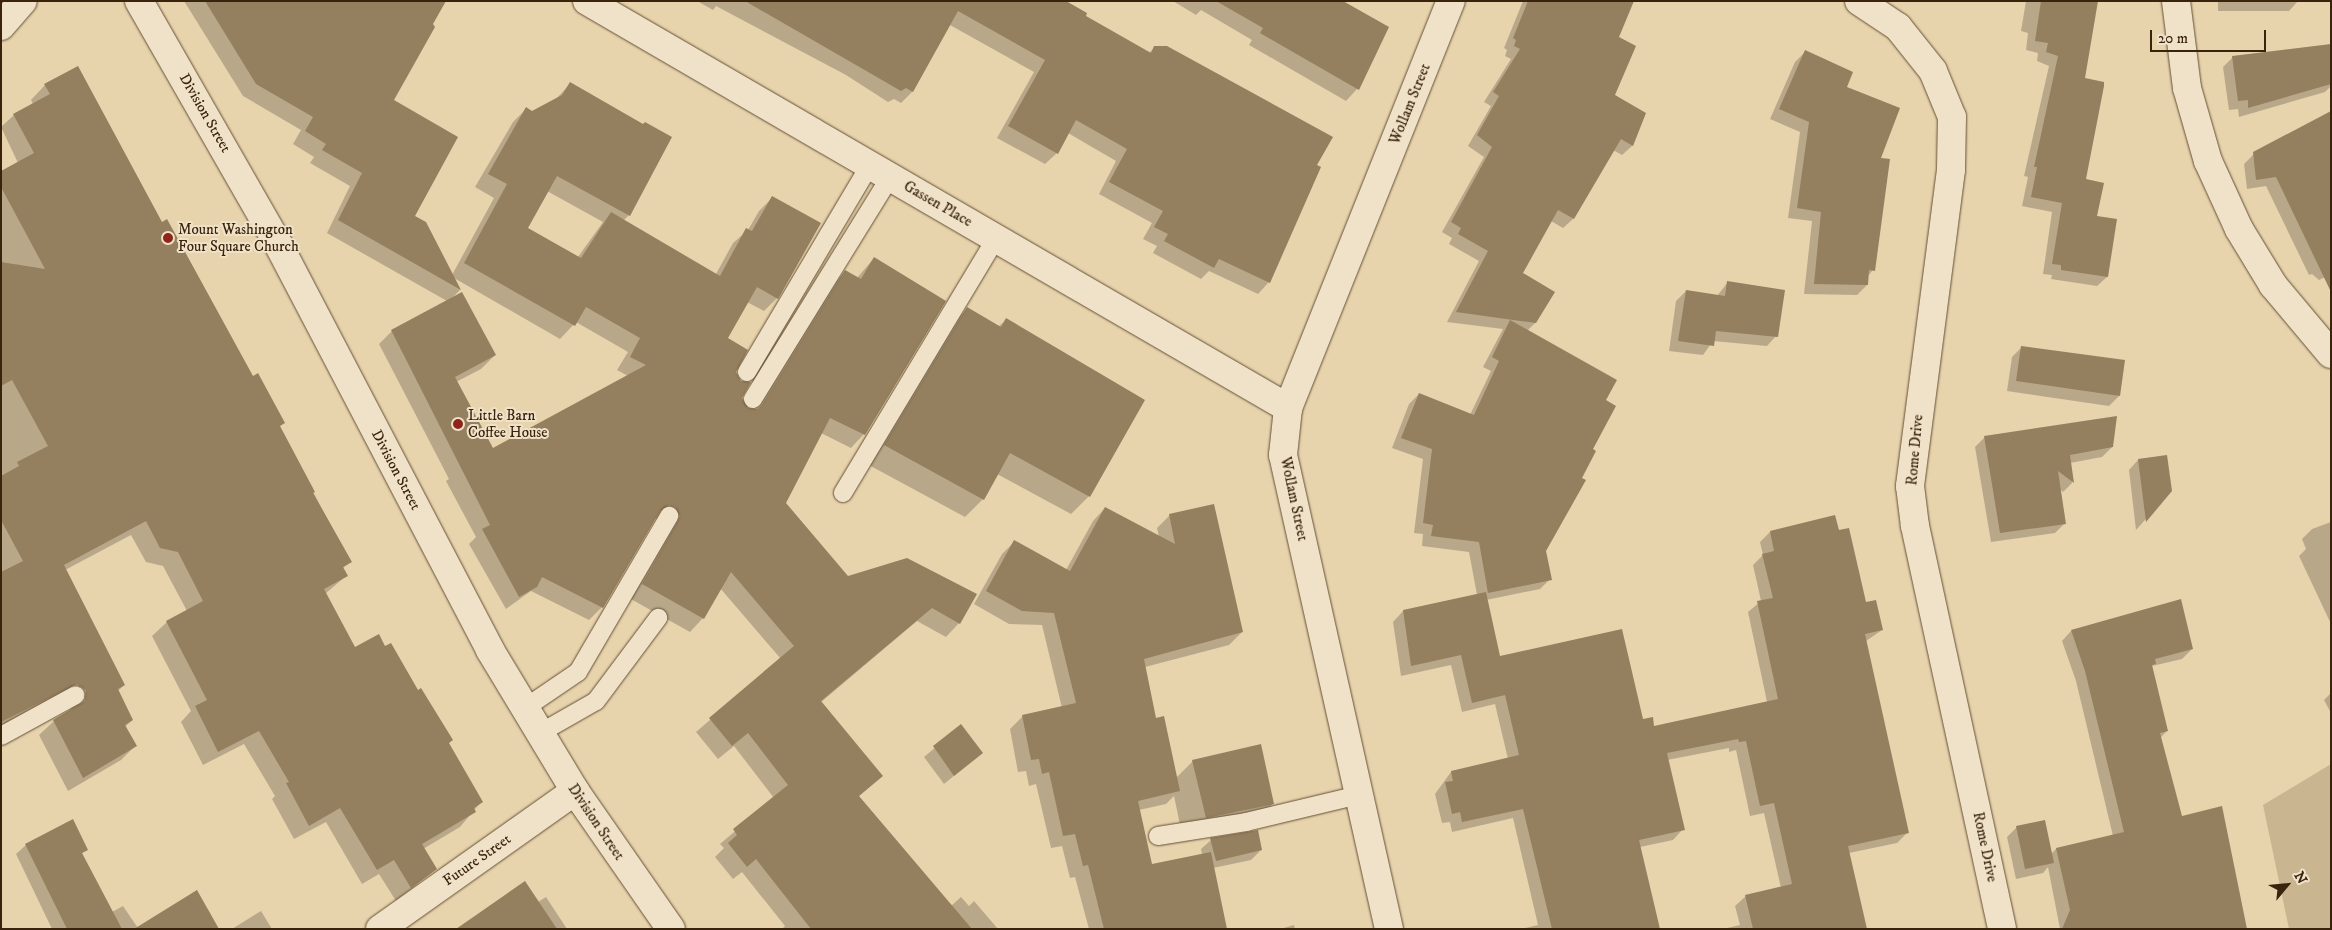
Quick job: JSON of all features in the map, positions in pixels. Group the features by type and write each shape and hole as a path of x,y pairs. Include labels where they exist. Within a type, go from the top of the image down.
{"street":[{"path":"1,26 23,1"},
{"name":"Division Street","path":"139,1 236,167 490,650 575,792 670,929"},
{"name":"Gassen Place","path":"587,1 1288,408"},
{"name":"Wollam Street","path":"1389,929 1283,455 1288,408 1451,1"},
{"name":"Rome Drive","path":"1859,1 1898,27 1933,70 1952,117 1951,170 1910,486 1915,526 2002,929"},
{"path":"2176,1 2187,88 2208,161 2239,230 2268,277 2331,354"},
{"name":"Future Street","path":"380,929 575,792"}],"lane":[{"path":"747,372 880,171"},
{"path":"753,399 880,171"},
{"path":"844,493 996,238"},
{"path":"525,708 578,672 669,516"},
{"path":"540,733 596,701 658,618"},
{"path":"1,736 76,695"},
{"path":"1158,836 1246,822 1359,795"}],"shaded area":[{"path":"2331,764 2331,929 2289,929 2263,805"}],"building":[{"path":"205,1 446,1 433,24 435,27 394,100 458,137 415,216 426,222 461,290 338,220 362,173 322,150 326,144 305,131 313,117 256,84"},
{"path":"745,1 1066,1 1087,13 1086,16 1151,53 1154,46 1167,46 1333,137 1317,165 1321,167 1270,283 1219,259 1214,268 1164,241 1168,234 1154,227 1163,211 1109,182 1127,149 1076,120 1058,154 1008,126 1045,60 958,11 913,92 906,88 901,91"},
{"path":"1216,1 1343,1 1389,27 1359,90 1260,33 1263,28"},
{"path":"1528,1 1634,1 1619,37 1636,46 1615,95 1646,113 1633,146 1621,139 1574,219 1558,210 1523,273 1555,292 1536,323 1456,312 1488,251 1458,234 1461,228 1451,222 1492,147 1477,135 1499,96 1493,92 1520,49 1514,46 1516,40 1513,38"},
{"path":"2041,1 2098,1 2085,78 2104,82 2104,86 2086,179 2104,183 2097,216 2117,219 2108,277 2061,270 2061,265 2052,264 2062,203 2031,197 2037,167 2034,167 2058,56 2046,52 2048,43 2035,41"},
{"path":"2331,44 2331,84 2248,108 2248,100 2238,101 2232,56"},
{"path":"1805,50 1853,72 1847,87 1900,108 1881,158 1890,159 1875,271 1869,270 1868,285 1814,284 1821,212 1797,208 1809,122 1779,109"},
{"path":"78,66 162,222 167,219 253,376 258,373 285,423 280,426 315,492 313,493 352,562 343,567 348,576 324,589 355,647 379,634 385,646 391,643 418,690 421,688 453,740 449,743 483,802 474,808 476,812 422,844 437,869 411,888 394,860 377,870 340,808 309,826 286,783 289,782 259,731 218,752 195,706 207,700 166,621 203,601 178,552 160,548 146,521 64,565 125,685 118,689 133,720 125,725 137,746 83,778 53,720 85,701 86,690 77,684 1,722 1,572 23,561 1,520 1,476 19,466 17,462 48,446 12,380 1,386 1,262 45,269 1,187 1,171 34,153 13,114 50,94 44,84"},
{"path":"570,82 643,124 645,122 672,137 630,216 557,176 528,228 581,258 611,212 720,276 746,228 752,231 772,196 821,223 778,299 757,287 728,338 748,350 736,372 741,381 751,382 742,398 748,408 758,409 762,405 845,270 861,279 874,257 946,301 865,435 830,418 786,503 848,576 907,558 977,594 960,624 932,608 821,701 883,776 859,796 972,929 811,929 756,859 747,867 728,843 737,835 733,829 788,785 748,733 732,746 709,718 794,646 731,572 704,619 642,584 678,521 680,516 675,507 669,505 660,511 603,608 542,577 537,587 519,597 482,529 490,525 391,330 462,292 496,355 455,377 493,448 646,365 630,357 640,338 586,307 575,326 464,263 507,184 488,174 526,107 532,111 562,95"},
{"path":"2331,111 2331,292 2276,177 2256,180 2253,152"},
{"path":"1727,281 1785,290 1778,337 1716,331 1714,346 1678,341 1686,290 1725,296"},
{"path":"967,307 1001,327 1006,318 1145,400 1090,497 1010,453 984,500 884,445"},
{"path":"1510,320 1617,380 1606,400 1616,406 1593,449 1596,451 1582,478 1586,480 1546,551 1552,580 1488,593 1479,542 1431,536 1433,525 1423,523 1432,449 1401,438 1419,393 1474,415 1499,361 1492,357"},
{"path":"2021,346 2125,360 2120,396 2016,381"},
{"path":"2117,416 2113,447 2070,455 2074,483 2058,471 2066,524 2000,533 1984,436"},
{"path":"2167,455 2172,491 2146,522 2138,459"},
{"path":"1214,504 1243,632 1144,659 1156,718 1164,716 1180,791 1138,801 1152,864 1211,852 1227,929 1104,929 1088,865 1083,866 1075,834 1063,836 1049,772 1042,774 1039,759 1031,760 1022,715 1076,703 1054,613 1022,611 986,591 1014,540 1070,571 1105,507 1175,544 1169,514"},
{"path":"1835,515 1839,530 1849,528 1866,602 1876,600 1883,630 1865,634 1909,833 1848,846 1867,929 1753,929 1745,895 1792,884 1774,803 1760,806 1746,741 1739,742 1738,739 1667,753 1685,830 1639,840 1660,929 1552,929 1523,809 1462,822 1460,812 1452,814 1445,782 1453,781 1451,771 1519,755 1505,695 1472,703 1461,655 1411,666 1403,610 1486,592 1500,656 1622,629 1643,719 1653,717 1654,726 1778,699 1757,601 1773,598 1762,554 1774,551 1770,531"},
{"path":"2181,599 2193,649 2155,659 2156,664 2152,665 2168,731 2160,733 2182,816 2222,806 2247,929 2062,929 2070,910 2056,848 2124,832 2085,671 2071,630"},
{"path":"961,724 983,753 954,776 933,746"},
{"path":"1261,744 1274,804 1206,818 1192,760"},
{"path":"73,819 88,850 82,853 122,929 67,929 25,844"},
{"path":"2045,820 2054,863 2025,869 2016,826"},
{"path":"1258,830 1262,850 1216,861 1210,838"},
{"path":"525,881 557,929 456,929"},
{"path":"197,890 219,929 134,929"}],"place":[{"name":"Mount Washington Four Square Church","path":"168,238"},
{"name":"Little Barn Coffee House","path":"458,424"}]}
